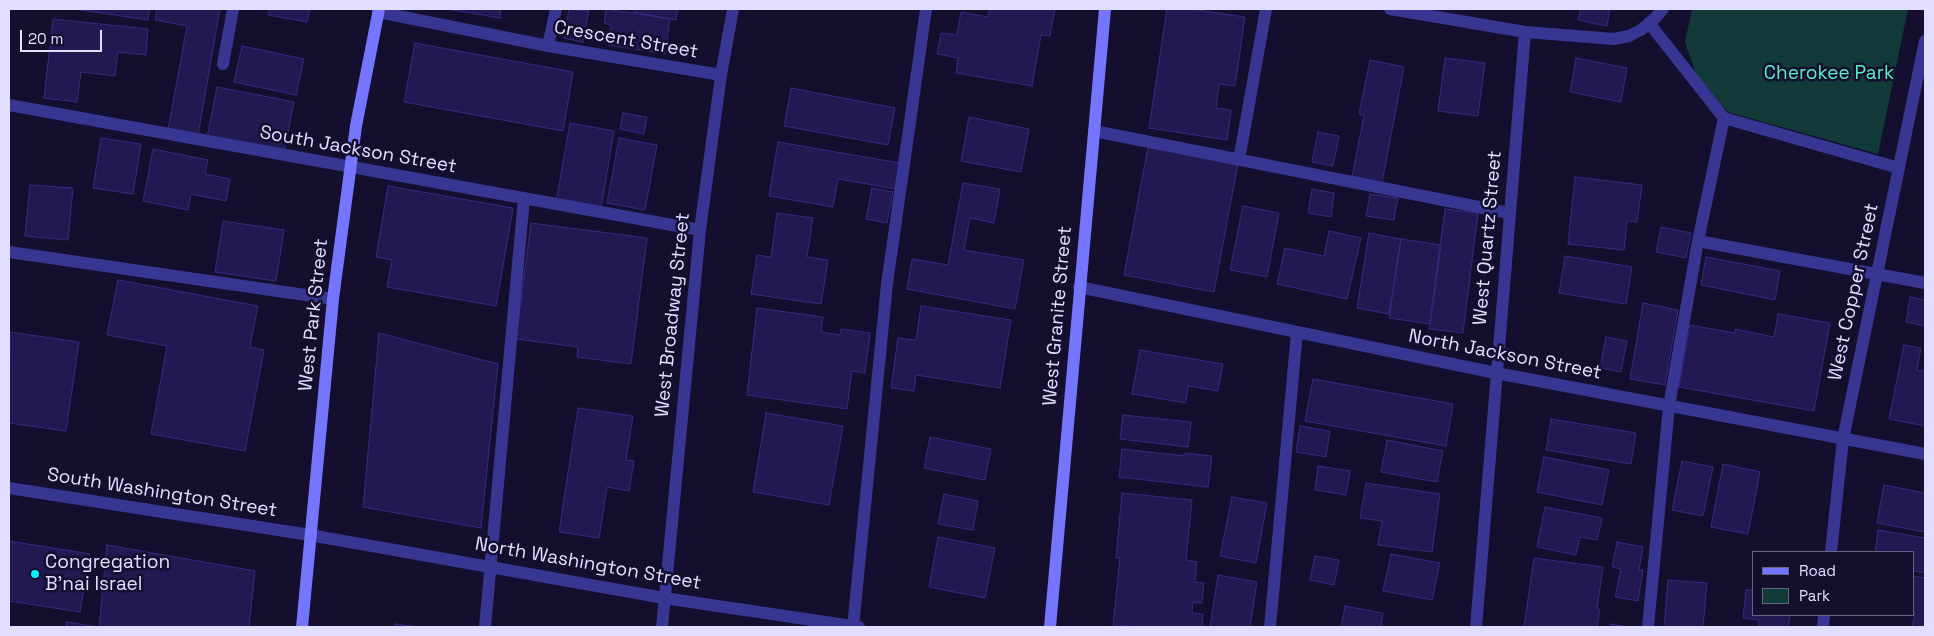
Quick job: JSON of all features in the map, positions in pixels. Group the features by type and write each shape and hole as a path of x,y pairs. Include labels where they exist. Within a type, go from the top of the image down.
{"street":[{"path":"223,64 233,9"},
{"path":"548,46 556,9"},
{"name":"West Broadway Street","path":"662,627 700,230 721,75 733,9"},
{"path":"855,627 887,284 926,9"},
{"name":"West Granite Street","path":"1050,627 1105,9"},
{"path":"1239,160 1266,9"},
{"path":"1390,9 1441,14 1525,32 1614,40 1629,36 1649,23 1663,9"},
{"name":"Crescent Street","path":"378,10 548,46 721,75"},
{"name":"West Park Street","path":"302,627 333,299 350,168 378,10"},
{"path":"1649,23 1724,118 1899,168"},
{"name":"West Quartz Street","path":"1476,627 1525,32"},
{"name":"West Copper Street","path":"1831,551 1843,439 1925,41"},
{"name":"South Jackson Street","path":"9,105 700,230"},
{"path":"1648,627 1669,406 1698,241 1724,118"},
{"path":"1094,131 1509,212"},
{"path":"485,627 524,198"},
{"path":"1698,241 1925,283"},
{"path":"9,252 333,299"},
{"name":"North Jackson Street","path":"1079,287 1496,373 1925,454"},
{"path":"1270,627 1297,332"},
{"name":"South Washington Street","path":"9,488 310,535"},
{"name":"North Washington Street","path":"310,535 664,598 855,627"}],"green space":[{"name":"Cherokee Park","path":"1692,9 1908,9 1878,154 1728,112 1696,74 1685,42"}],"building":[{"path":"74,9 150,9 148,20"},
{"path":"157,9 220,9 198,135 168,130 187,26 155,20"},
{"path":"270,9 310,9 307,22 268,15"},
{"path":"447,9 501,9 500,18"},
{"path":"569,9 589,11 583,42 564,38"},
{"path":"606,9 670,19 665,54 608,45 611,25 604,23"},
{"path":"634,9 678,9 676,20 633,12"},
{"path":"990,9 1055,9 1050,36 1041,35 1032,86 956,73 958,58 937,54 941,33 957,35 961,12 988,17"},
{"path":"1167,9 1191,9 1245,17 1235,86 1219,84 1216,108 1231,110 1227,140 1149,128"},
{"path":"1581,9 1610,9 1607,26 1578,20"},
{"path":"53,19 148,29 146,55 118,52 115,76 81,72 77,102 44,98"},
{"path":"415,43 573,72 563,131 404,102"},
{"path":"242,46 304,59 296,95 234,82"},
{"path":"1445,58 1485,63 1478,116 1438,111"},
{"path":"1576,58 1627,68 1621,102 1570,92"},
{"path":"1370,60 1404,67 1382,183 1352,177 1364,115 1359,114"},
{"path":"217,87 294,102 284,153 207,138"},
{"path":"791,88 895,108 888,145 784,126"},
{"path":"623,113 647,117 644,134 620,129"},
{"path":"969,117 1029,129 1021,172 961,161"},
{"path":"570,123 614,131 601,209 556,202"},
{"path":"1318,132 1339,136 1333,166 1312,162"},
{"path":"101,138 141,144 133,194 93,188"},
{"path":"619,138 657,145 645,210 607,203"},
{"path":"778,142 900,163 896,189 838,179 833,207 769,196"},
{"path":"1148,147 1238,164 1214,292 1124,275"},
{"path":"153,149 208,160 205,174 230,179 226,201 191,194 188,210 143,201"},
{"path":"1575,177 1642,185 1637,222 1627,221 1624,250 1568,244"},
{"path":"963,183 1000,189 994,223 970,218 964,250 1024,260 1015,309 907,289 912,259 948,265"},
{"path":"30,185 73,188 68,240 25,236"},
{"path":"388,186 513,208 496,306 387,287 392,260 376,257"},
{"path":"872,188 893,192 887,223 866,219"},
{"path":"1312,189 1334,193 1331,217 1308,213"},
{"path":"1370,194 1398,198 1394,220 1366,216"},
{"path":"1243,206 1279,213 1267,277 1230,270"},
{"path":"1445,209 1478,213 1463,333 1429,329"},
{"path":"777,213 813,218 807,257 828,260 821,304 751,294 757,255 771,257"},
{"path":"223,221 284,230 276,281 215,272"},
{"path":"531,223 647,238 631,364 577,357 578,347 516,339"},
{"path":"1661,227 1691,233 1686,258 1656,252"},
{"path":"1329,231 1361,238 1347,299 1277,284 1285,248 1324,256"},
{"path":"1369,233 1401,239 1389,314 1357,308"},
{"path":"1401,239 1441,245 1430,324 1389,318"},
{"path":"1565,256 1632,267 1626,304 1559,293"},
{"path":"1706,257 1780,271 1775,300 1701,285"},
{"path":"118,280 258,306 250,347 264,350 245,451 151,434 167,346 107,335"},
{"path":"1910,297 1925,300 1925,326 1906,322"},
{"path":"1643,303 1678,310 1665,385 1630,379"},
{"path":"921,306 1011,320 1000,388 916,375 914,391 891,388 898,338 916,340"},
{"path":"757,308 823,317 821,332 840,335 841,329 870,333 865,373 852,371 847,409 747,395"},
{"path":"1778,314 1830,323 1814,411 1679,387 1690,325 1735,333 1735,329 1774,337"},
{"path":"10,332 79,342 66,431 9,423"},
{"path":"379,333 498,364 481,528 363,507"},
{"path":"1606,337 1627,341 1621,372 1600,368"},
{"path":"1904,345 1921,348 1917,370 1925,371 1925,426 1889,419"},
{"path":"1140,350 1223,364 1218,391 1188,386 1186,403 1132,394"},
{"path":"1313,379 1453,404 1446,446 1305,421"},
{"path":"578,408 633,416 626,460 634,461 629,491 607,487 599,538 559,532"},
{"path":"766,413 843,426 829,505 753,492"},
{"path":"1123,415 1191,422 1188,447 1120,439"},
{"path":"1551,419 1636,433 1631,464 1546,450"},
{"path":"1300,426 1330,431 1326,457 1296,452"},
{"path":"930,437 991,449 985,480 924,468"},
{"path":"1387,440 1443,451 1437,482 1381,472"},
{"path":"1122,449 1185,456 1185,453 1212,456 1208,487 1119,477"},
{"path":"1544,457 1609,470 1602,505 1537,492"},
{"path":"1682,461 1713,467 1703,516 1672,510"},
{"path":"1723,464 1760,472 1748,534 1711,527"},
{"path":"1318,466 1350,471 1346,495 1315,490"},
{"path":"1366,483 1440,494 1432,552 1378,545 1382,521 1360,518"},
{"path":"1884,485 1925,493 1925,532 1877,523"},
{"path":"1122,493 1192,500 1186,560 1197,562 1195,582 1204,583 1202,603 1193,602 1192,613 1203,614 1202,627 1113,625 1120,558 1116,558"},
{"path":"944,494 978,501 973,530 938,524"},
{"path":"1232,497 1267,503 1256,563 1220,556"},
{"path":"1545,507 1602,518 1597,540 1580,537 1576,555 1537,547"},
{"path":"1878,530 1925,538 1925,573 1914,571 1914,551 1875,551"},
{"path":"938,537 995,548 985,598 929,587"},
{"path":"9,541 90,554 80,612 9,601"},
{"path":"1617,542 1643,547 1639,570 1643,570 1638,601 1615,597 1621,569 1612,567"},
{"path":"107,545 255,571 249,627 99,627"},
{"path":"1391,554 1440,563 1432,600 1383,591"},
{"path":"1315,556 1339,560 1334,585 1310,580"},
{"path":"1534,558 1603,567 1597,609 1600,609 1597,627 1524,627"},
{"path":"1218,575 1257,582 1250,627 1210,627"},
{"path":"1914,576 1925,578 1925,627 1912,627 1915,613"},
{"path":"1668,580 1707,583 1703,627 1664,627"},
{"path":"1746,590 1752,590 1752,616 1790,616 1788,627 1759,627 1759,620 1743,618"},
{"path":"1345,606 1383,613 1381,626 1391,627 1341,627"},
{"path":"67,622 98,627 66,627"},
{"path":"395,624 420,627 394,627"},
{"path":"1610,624 1629,627 1610,627"}],"place":[{"name":"Congregation B'nai Israel","path":"35,574"}]}
